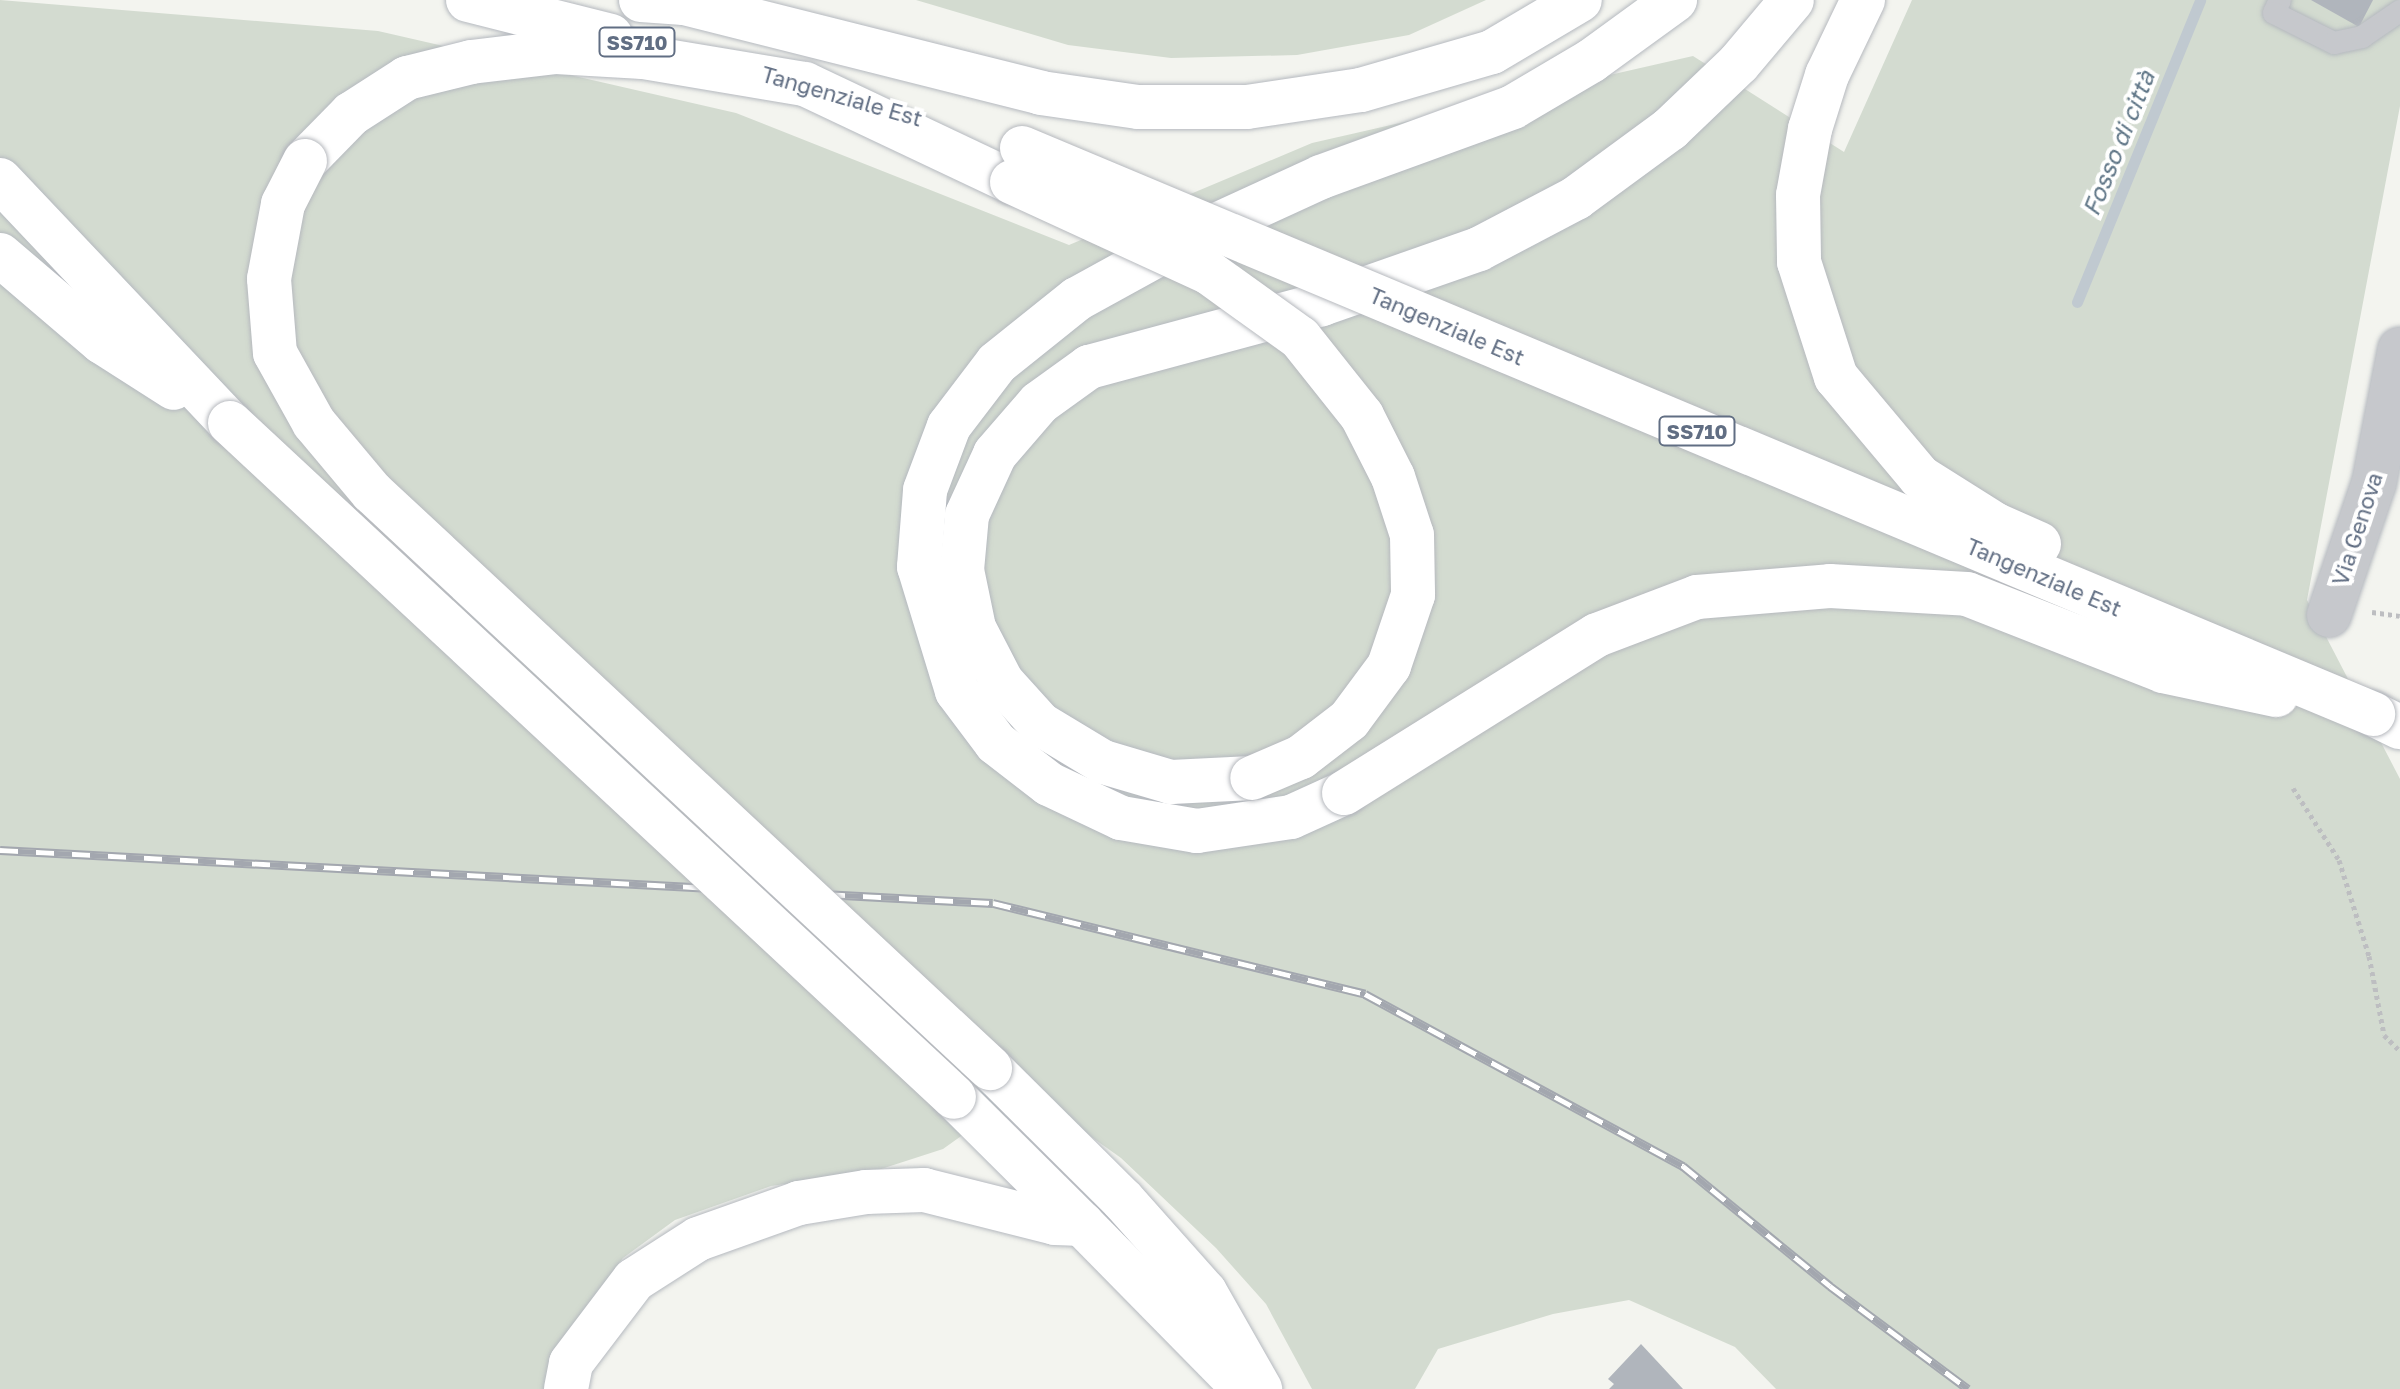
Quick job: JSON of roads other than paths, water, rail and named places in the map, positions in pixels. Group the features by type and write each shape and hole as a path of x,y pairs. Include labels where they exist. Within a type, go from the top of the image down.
{"main road":[{"name":"Tangenziale Est","path":"468,0 805,84 1017,165 2386,721"},
{"path":"641,0 684,3 1041,93 1138,107 1247,107 1361,90 1492,52 1580,0"},
{"path":"1675,0 1591,61 1513,107 1321,177 1188,238 1077,299 997,363 949,426 925,490 919,567 957,691 996,743 1049,784 1121,818 1197,831 1291,817 1344,793 1597,635 1697,597 1830,586 1967,594 2163,671 2386,721"},
{"path":"1017,165 1208,272 1231,288 1265,313 1277,322 1300,338 1362,416 1393,477 1412,535 1413,595 1389,666 1349,720 1301,757 1252,778 1171,782 1103,762 1040,724 1002,682 974,628 962,570 967,515 995,454 1039,403 1089,367 1151,347 1213,331 1260,320 1275,316 1322,304 1479,249 1576,198 1670,129 1739,63 1792,0"},
{"path":"1863,0 1827,75 1810,129 1798,195 1799,262 1836,377 1920,477 1996,525 2189,611 2386,721"},
{"path":"805,84 643,57 556,52 471,62 407,78 351,114 305,161 283,204 269,279 275,353 314,423 372,492 990,1068 1122,1199 1205,1292 1260,1389"},
{"path":"0,180 230,423 954,1097 1244,1389"},
{"path":"0,255 102,342 230,423"},
{"path":"566,1389 571,1363 634,1280 698,1239 799,1203 866,1192 924,1190 1055,1223 1082,1224"}],"street":[{"name":"Via Genova","path":"2329,615 2374,483 2400,349"}],"lane":[{"path":"2280,0 2274,13 2334,43 2362,37 2400,11"}],"waterway":[{"name":"Fosso di città","path":"2077,302 2200,0"}],"railway":[{"path":"0,850 993,903 1365,994 1683,1166 1830,1286 1968,1389"}]}
